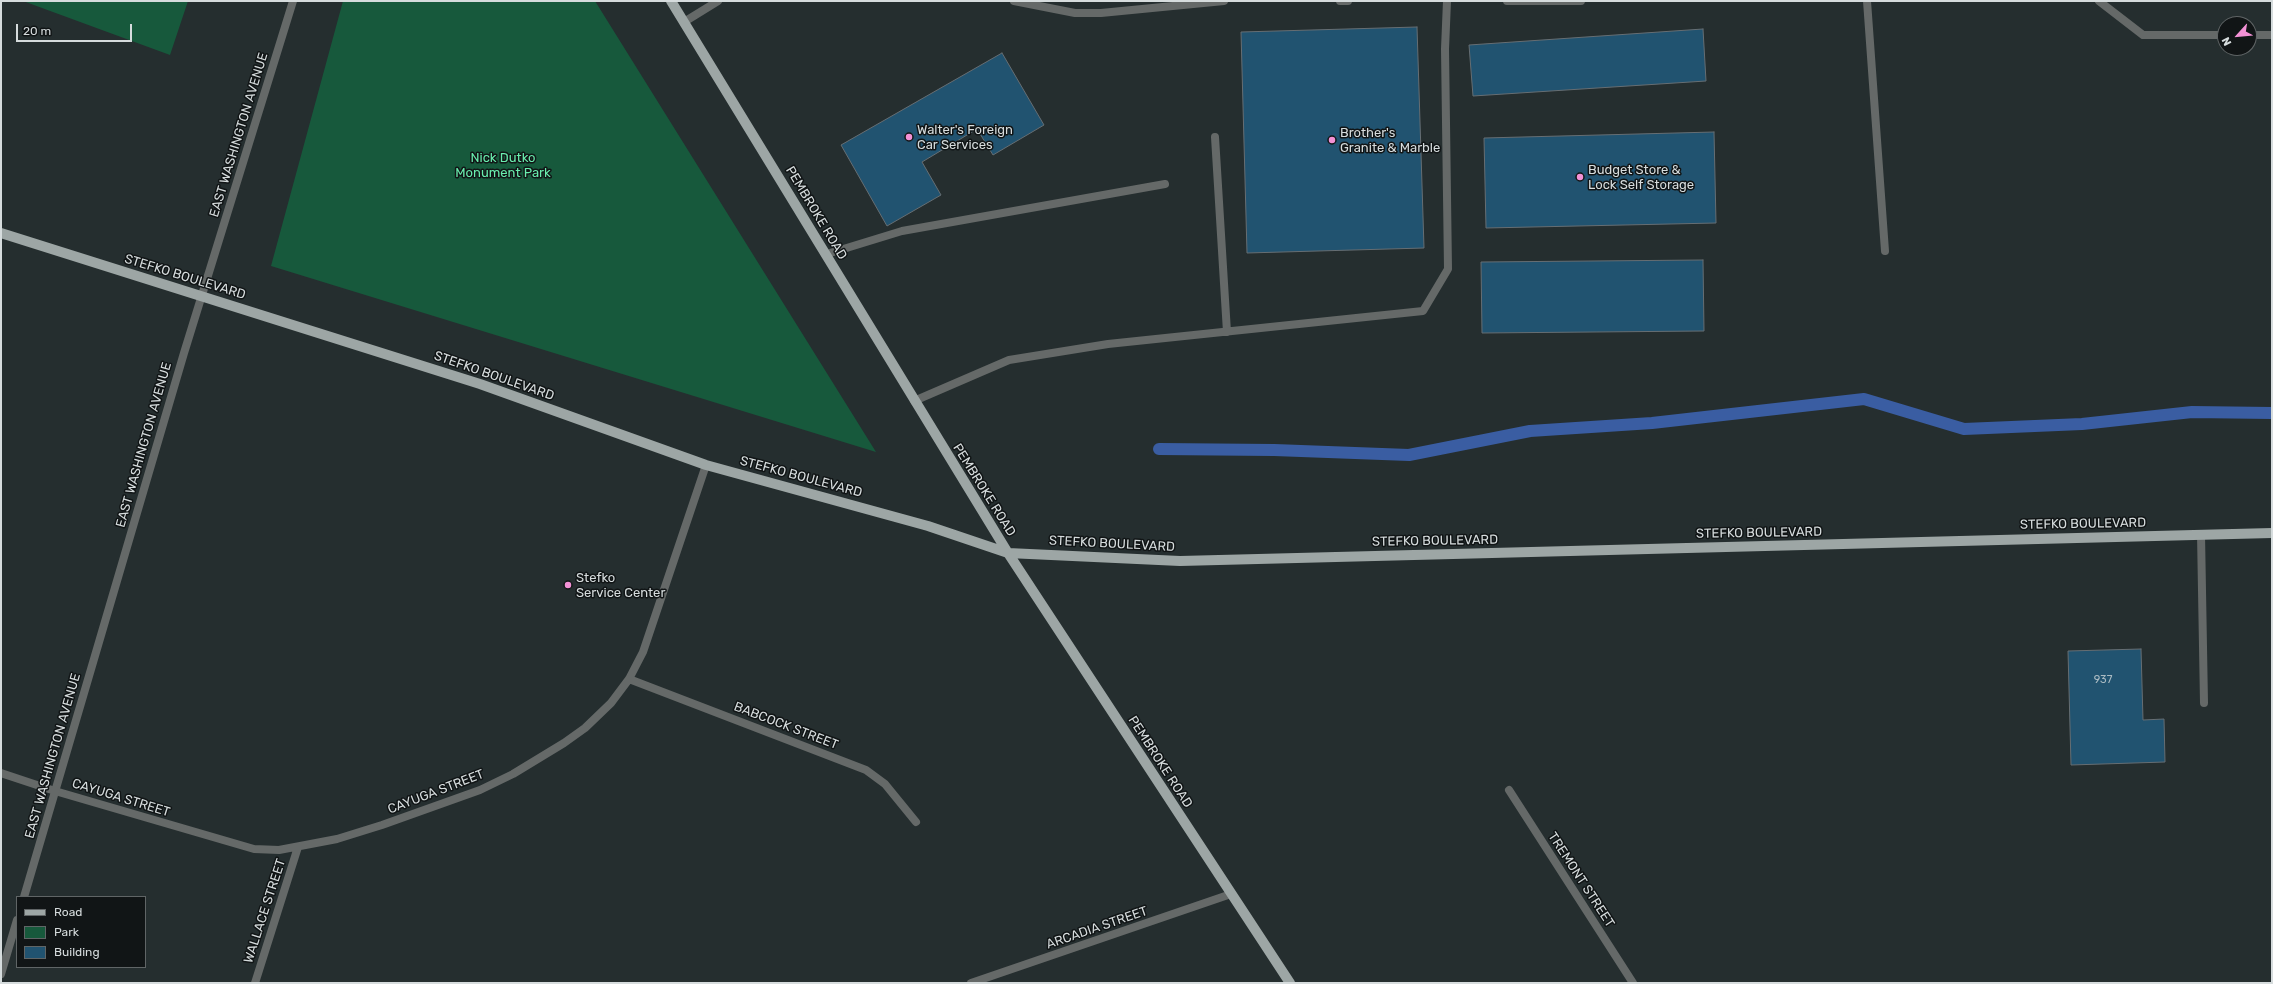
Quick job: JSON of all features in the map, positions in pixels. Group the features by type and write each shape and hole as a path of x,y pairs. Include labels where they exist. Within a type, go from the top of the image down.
{"main road":[{"name":"PEMBROKE ROAD","path":"671,1 827,254 914,401 1008,553 1290,983"},
{"name":"STEFKO BOULEVARD","path":"1,233 202,295 480,384 706,465 928,526 1008,553 1180,561 2272,533"}],"street":[{"name":"EAST WASHINGTON AVENUE","path":"24,896 202,295 293,1"},
{"path":"684,22 718,1"},
{"path":"1014,1 1075,13 1101,13 1224,1"},
{"path":"1340,1 1348,1"},
{"path":"914,401 1009,360 1108,344 1423,311 1448,269 1446,49 1448,1"},
{"path":"1507,1 1581,1"},
{"path":"1866,1 1885,251"},
{"path":"2099,1 2144,35 2217,35"},
{"path":"2257,35 2272,34"},
{"path":"1215,137 1227,332"},
{"path":"827,254 902,231 1165,184"},
{"name":"CAYUGA STREET","path":"1,773 55,791 254,849 279,850 337,839 382,825 480,790 513,774 564,743 584,728 611,703 629,679 643,652 706,465"},
{"path":"2201,534 2204,703"},
{"name":"BABCOCK STREET","path":"629,679 866,770 886,784 916,822"},
{"name":"TREMONT STREET","path":"1509,790 1633,983"},
{"name":"WALLACE STREET","path":"255,983 298,847"},
{"name":"ARCADIA STREET","path":"971,983 1231,894"},
{"path":"1,974 16,923"}],"green space":[{"path":"23,1 188,1 170,55"},
{"name":"Nick Dutko Monument Park","path":"343,1 595,1 876,452 271,266"}],"building":[{"name":"Brother's Granite & Marble","path":"1417,27 1424,248 1247,253 1241,32"},
{"path":"1703,29 1706,81 1473,96 1469,45"},
{"name":"Walter's Foreign Car Services","path":"1002,53 1044,125 993,155 977,129 922,162 941,195 887,226 841,145"},
{"path":"1714,132 1716,223 1486,228 1484,138"},
{"path":"1703,260 1704,331 1482,333 1481,262"},
{"path":"2141,649 2143,720 2164,719 2165,762 2071,765 2068,651"}],"waterway":[{"path":"1159,449 1274,450 1409,455 1530,431 1652,423 1864,399 1964,429 2082,424 2192,412 2272,413"}],"place":[{"name":"Walter's Foreign Car Services","path":"909,137"},
{"name":"Brother's Granite & Marble","path":"1332,140"},
{"name":"Budget Store & Lock Self Storage","path":"1580,177"},
{"name":"Stefko Service Center","path":"568,585"}]}
